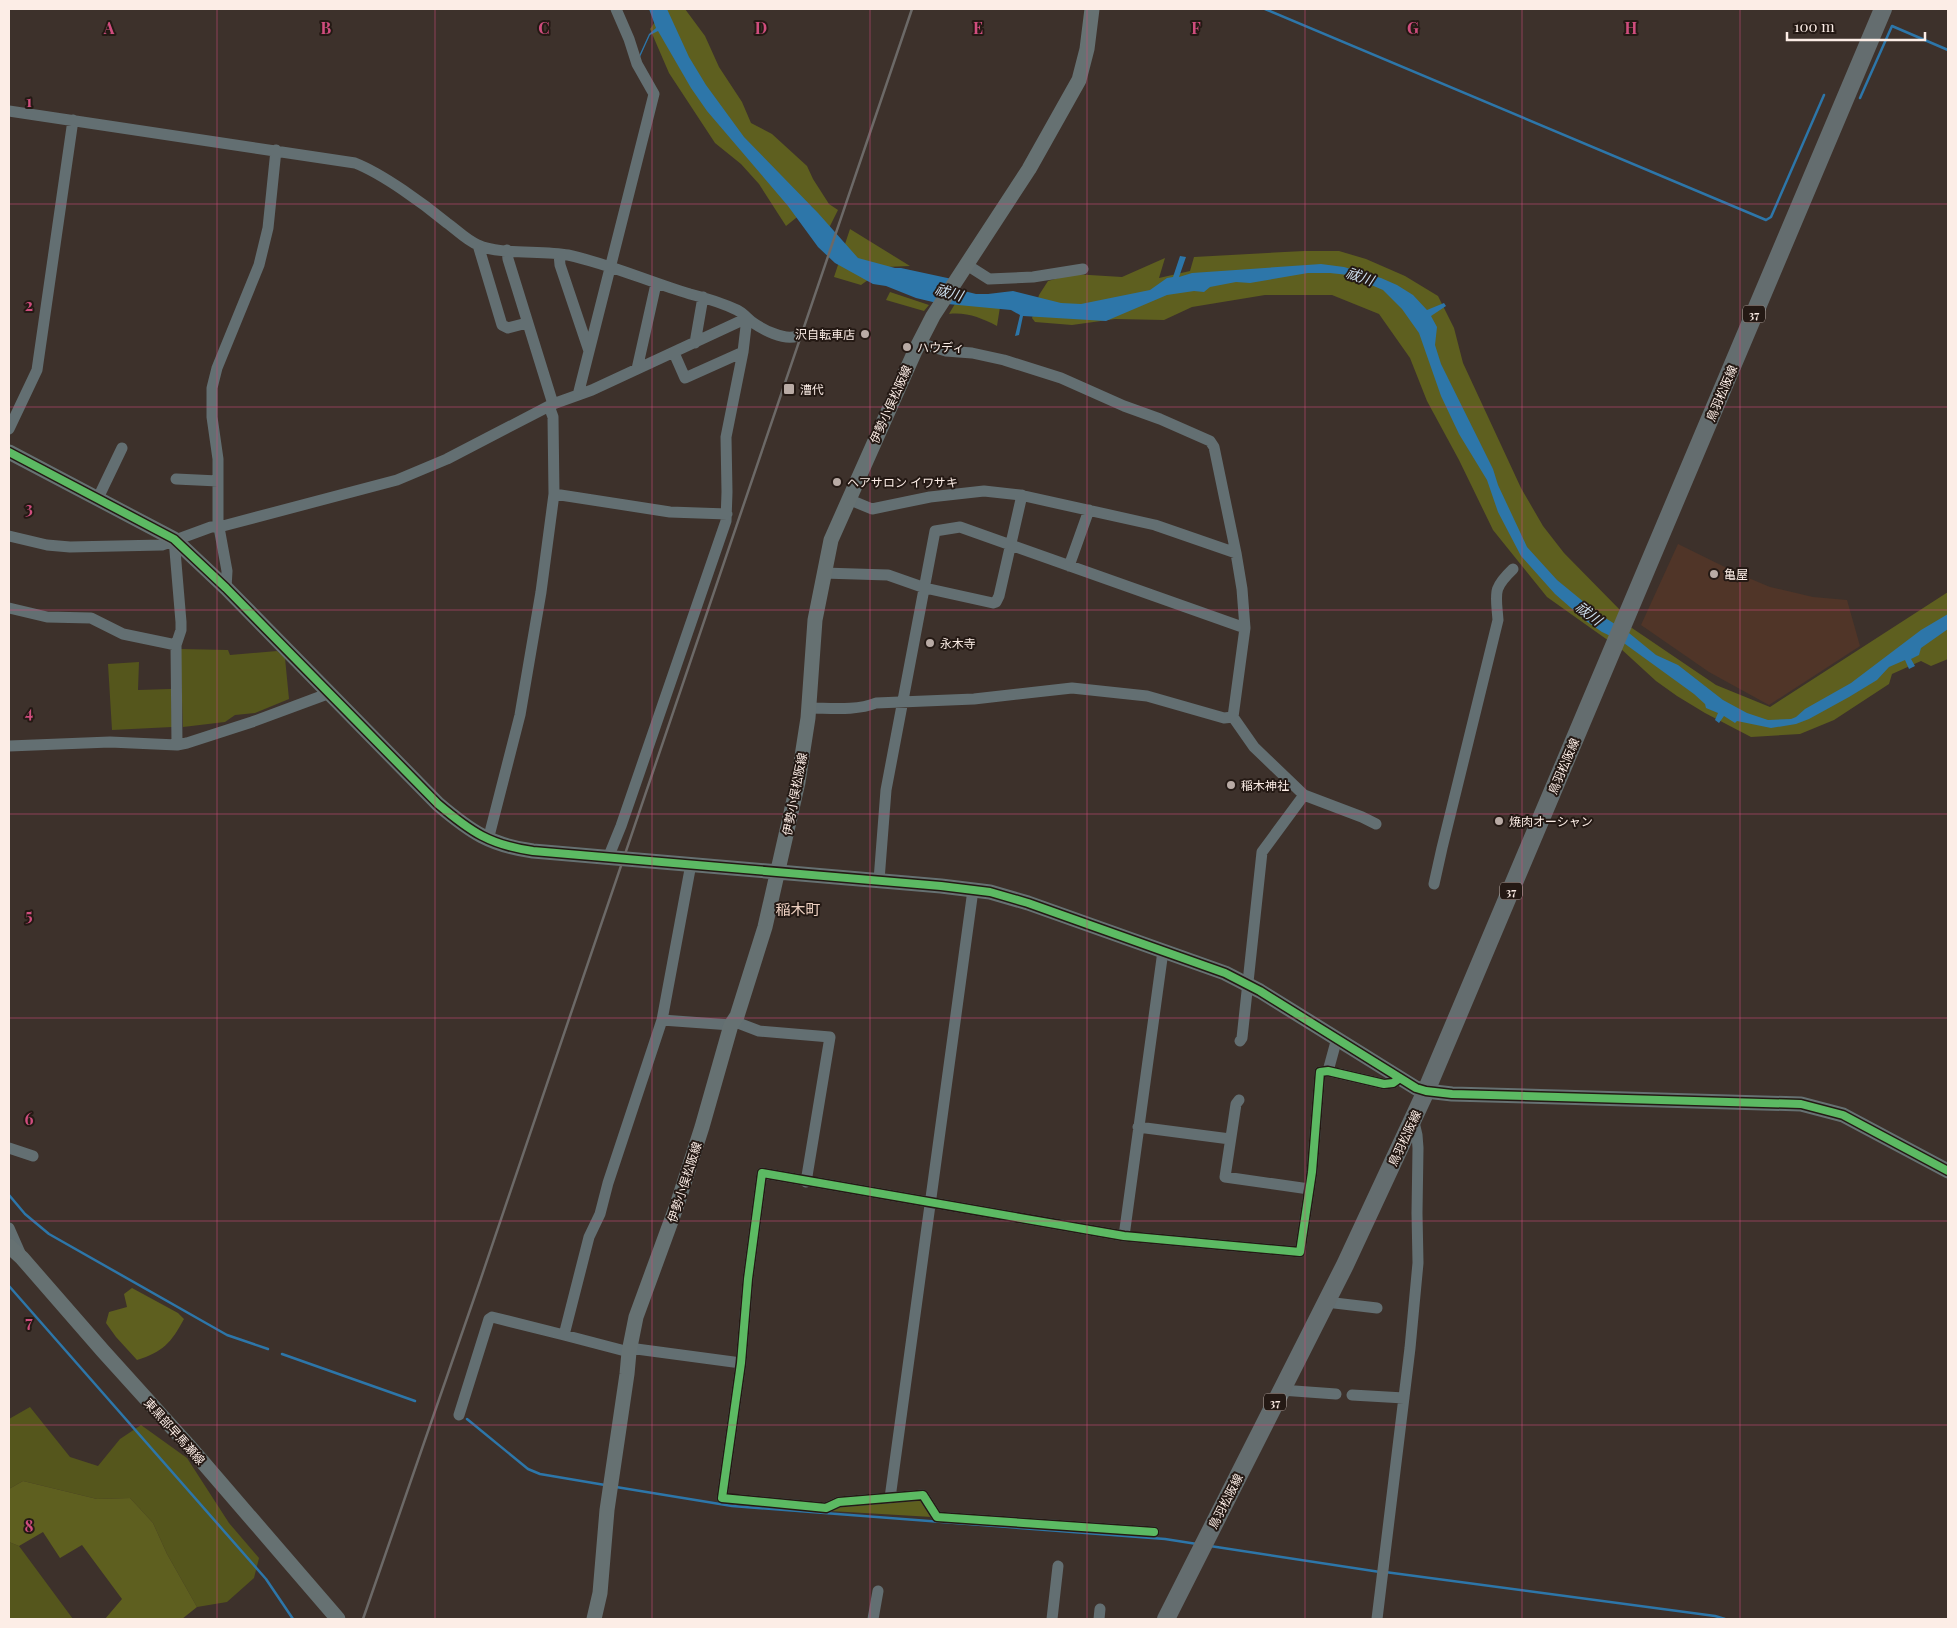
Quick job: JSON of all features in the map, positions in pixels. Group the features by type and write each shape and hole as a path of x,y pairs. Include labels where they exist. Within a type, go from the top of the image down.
{"main road":[{"name":"伊勢小俣松阪線","path":"594,1619 600,1593 606,1510 629,1350 641,1298 669,1228 702,1127 732,1023 737,1016 756,957 778,873 798,782 809,708 813,635 823,573 831,540 919,343 933,316 1032,165 1079,80 1087,49 1092,9"},
{"name":"鳥羽松阪線","path":"1166,1619 1326,1302 1426,1091 1883,9"},
{"path":"9,452 174,539 226,588 438,804 467,828 488,840 513,848 778,873 879,880 974,890 1001,895 1218,970 1248,984 1416,1088 1426,1091 1440,1094 1801,1104 1843,1115 1948,1171"},
{"name":"東黒部早馬瀬線","path":"9,1246 22,1258 188,1445 338,1619"}],"street":[{"path":"578,395 654,94 637,64 616,9"},
{"path":"9,111 356,163 392,184 447,222 467,240 478,245 507,250 559,254 611,267 656,284 703,297 738,310 747,318 777,334 793,338 797,336"},
{"path":"9,429 37,370 73,120"},
{"path":"226,588 226,571 218,527 218,459 211,409 212,388 217,368 259,265 268,228 276,150"},
{"path":"478,245 502,325 508,328 528,323"},
{"path":"488,840 520,715 554,494 553,417 551,405 507,250"},
{"path":"559,254 560,265 589,351"},
{"path":"966,266 989,279 1033,277 1083,269"},
{"path":"637,369 656,284"},
{"path":"695,344 703,297"},
{"path":"9,536 47,545 70,547 97,546 100,548 162,545 211,527 218,527 397,480 446,459 551,405 695,344 747,318"},
{"path":"608,858 621,826 724,529 727,514 726,437 743,352 747,318"},
{"path":"919,343 946,351 972,353 1004,360 1061,378 1210,441 1214,447 1242,589 1245,628 1233,717 1254,747 1304,795 1362,816 1376,824"},
{"path":"674,353 685,378 743,352"},
{"path":"98,498 122,448"},
{"path":"176,479 218,481"},
{"path":"848,499 872,509 930,497 984,491 1022,495 1156,525 1236,554"},
{"path":"554,494 660,510 727,514"},
{"path":"823,573 888,575 925,588 993,603 996,602 1022,495"},
{"path":"1069,566 1090,510"},
{"path":"879,880 886,790 901,702 935,531 960,527 1245,628"},
{"path":"174,539 181,622 181,630 176,645 177,744"},
{"path":"1434,884 1498,620 1496,590 1500,581 1513,569"},
{"path":"9,608 47,617 90,618 123,634 176,645"},
{"path":"809,708 849,708 869,706 876,703 974,699 1072,688 1147,696 1224,718 1233,717"},
{"path":"9,746 110,742 187,743 252,722 330,693"},
{"path":"1240,1041 1242,1038 1262,852 1304,795"},
{"path":"564,1335 589,1237 600,1214 608,1183 662,1020 691,864"},
{"path":"890,1498 974,890"},
{"path":"1124,1236 1162,951"},
{"path":"662,1020 732,1023 759,1030 830,1037 806,1182"},
{"path":"1328,1071 1337,1038"},
{"path":"1154,1532 937,1517 923,1494 839,1502 826,1508 722,1498 741,1362 748,1279 762,1173 1124,1236 1300,1252 1315,1150 1314,1130 1320,1072 1328,1071 1384,1084 1392,1083 1400,1078"},
{"path":"1239,1100 1236,1104 1225,1177 1309,1189"},
{"path":"1377,1619 1404,1398 1418,1263 1418,1148 1413,1118"},
{"path":"1138,1127 1230,1139"},
{"path":"9,1148 33,1156"},
{"path":"9,1228 22,1258"},
{"path":"1326,1302 1377,1308"},
{"path":"459,1416 489,1319 492,1317 629,1350 741,1362"},
{"path":"1281,1390 1336,1394"},
{"path":"1352,1394 1404,1398"},
{"path":"1052,1619 1058,1566"},
{"path":"873,1619 878,1591"}],"shaded area":[{"path":"664,9 685,9 705,36 719,67 742,102 751,123 772,134 807,166 829,204 838,210 829,228 811,206 786,226 759,184 741,164 715,143 669,73 650,29"},
{"path":"850,229 910,266 886,267 861,285 834,277"},
{"path":"1339,251 1366,259 1405,276 1438,296 1454,328 1463,363 1521,488 1543,526 1564,553 1621,611 1609,641 1547,597 1493,530 1459,460 1427,401 1410,358 1379,314 1332,295 1265,295 1192,307 1164,320 1115,319 1072,325 1035,322 1032,318 1039,295 1048,281 1073,274 1122,277 1165,258 1159,278 1190,271 1194,257"},
{"path":"890,292 929,305 924,311 886,300"},
{"path":"956,302 1000,307 997,326 974,316 949,314"},
{"path":"1678,544 1770,587 1813,597 1847,600 1860,646 1769,705 1709,672 1641,625"},
{"path":"1948,592 1948,659 1931,666 1921,661 1892,674 1889,684 1834,720 1800,734 1751,737 1677,696 1656,681 1620,648 1629,626 1716,685 1770,707"},
{"path":"180,649 228,650 230,655 277,651 285,658 289,699 255,713 235,715 225,722 183,727"},
{"path":"139,662 138,690 171,689 172,727 112,730 108,664"},
{"path":"132,1288 178,1313 184,1319 165,1346 153,1354 137,1360 106,1323 109,1312 127,1307 124,1294"},
{"path":"30,1407 70,1457 98,1466 120,1439 141,1425 187,1458 229,1523 259,1558 254,1578 227,1602 197,1607 167,1554 153,1523 130,1498 97,1499 23,1481 9,1489 9,1419"},
{"path":"23,1481 97,1499 130,1498 153,1523 167,1554 197,1607 182,1619 105,1619 122,1599 82,1545 60,1558 43,1532 19,1546 9,1542 9,1489"},
{"path":"921,1498 932,1517 830,1511 840,1505"},
{"path":"9,1542 19,1546 73,1619 9,1619"}],"water":[{"name":"祓川","path":"649,9 667,9 689,57 706,85 744,137 818,213 858,258 895,268 952,279 960,290 976,294 1013,291 1061,303 1081,304 1150,290 1167,278 1173,277 1180,256 1186,257 1179,277 1192,273 1321,264 1344,267 1381,278 1413,295 1427,310 1444,303 1446,306 1431,316 1437,327 1435,345 1441,364 1493,469 1498,485 1527,547 1557,580 1596,612 1629,633 1656,655 1678,665 1723,700 1747,713 1768,720 1796,717 1805,709 1851,683 1921,630 1948,614 1948,629 1921,648 1919,655 1911,659 1915,666 1909,669 1905,660 1889,667 1877,680 1809,719 1796,724 1771,728 1737,721 1735,723 1724,716 1719,723 1715,720 1718,713 1706,708 1705,704 1694,694 1621,641 1602,632 1586,621 1555,594 1521,556 1498,512 1487,480 1459,434 1441,396 1419,333 1402,309 1383,290 1348,275 1330,273 1308,273 1250,283 1236,282 1210,287 1204,292 1194,291 1167,295 1106,321 1023,316 1019,335 1015,336 1020,315 1011,310 937,303 916,298 886,286 873,284 835,263 818,247 788,206 707,111 691,88 658,31 650,35 639,56 649,34 656,28"}],"waterway":[{"path":"1265,9 1766,220 1771,217 1824,95"},
{"path":"1860,98 1892,26 1948,50"},
{"path":"9,1195 25,1214 49,1234 227,1335 268,1349"},
{"path":"9,1286 266,1579 293,1619"},
{"path":"282,1354 415,1401"},
{"path":"467,1419 528,1469 540,1474 605,1485"},
{"path":"616,1487 732,1506 1165,1539 1197,1544"},
{"path":"1210,1546 1380,1572"},
{"path":"1385,1572 1715,1616 1725,1619"}],"railway":[{"path":"363,1619 479,1284 912,9"}],"cycle path":[{"path":"9,452 174,539 226,588 438,804 471,830 493,841 533,851 941,886 990,892 1028,903 1225,973 1260,991 1416,1088 1426,1091 1452,1094 1801,1104 1843,1115 1948,1171"},
{"path":"1154,1532 937,1517 923,1495 839,1502 826,1508 722,1498 741,1363 748,1279 762,1173 1124,1236 1300,1252 1312,1172 1320,1072 1328,1071 1384,1084 1393,1083 1400,1078"}],"place":[{"name":"沢自転車店","path":"865,334"},
{"name":"ハウディ","path":"907,347"},
{"name":"漕代","path":"789,389"},
{"name":"ヘアサロン イワサキ","path":"837,482"},
{"name":"亀屋","path":"1714,574"},
{"name":"永木寺","path":"930,643"},
{"name":"稲木神社","path":"1231,785"},
{"name":"焼肉オーシャン","path":"1499,821"}],"district":[{"name":"稲木町","path":"798,909"}]}
